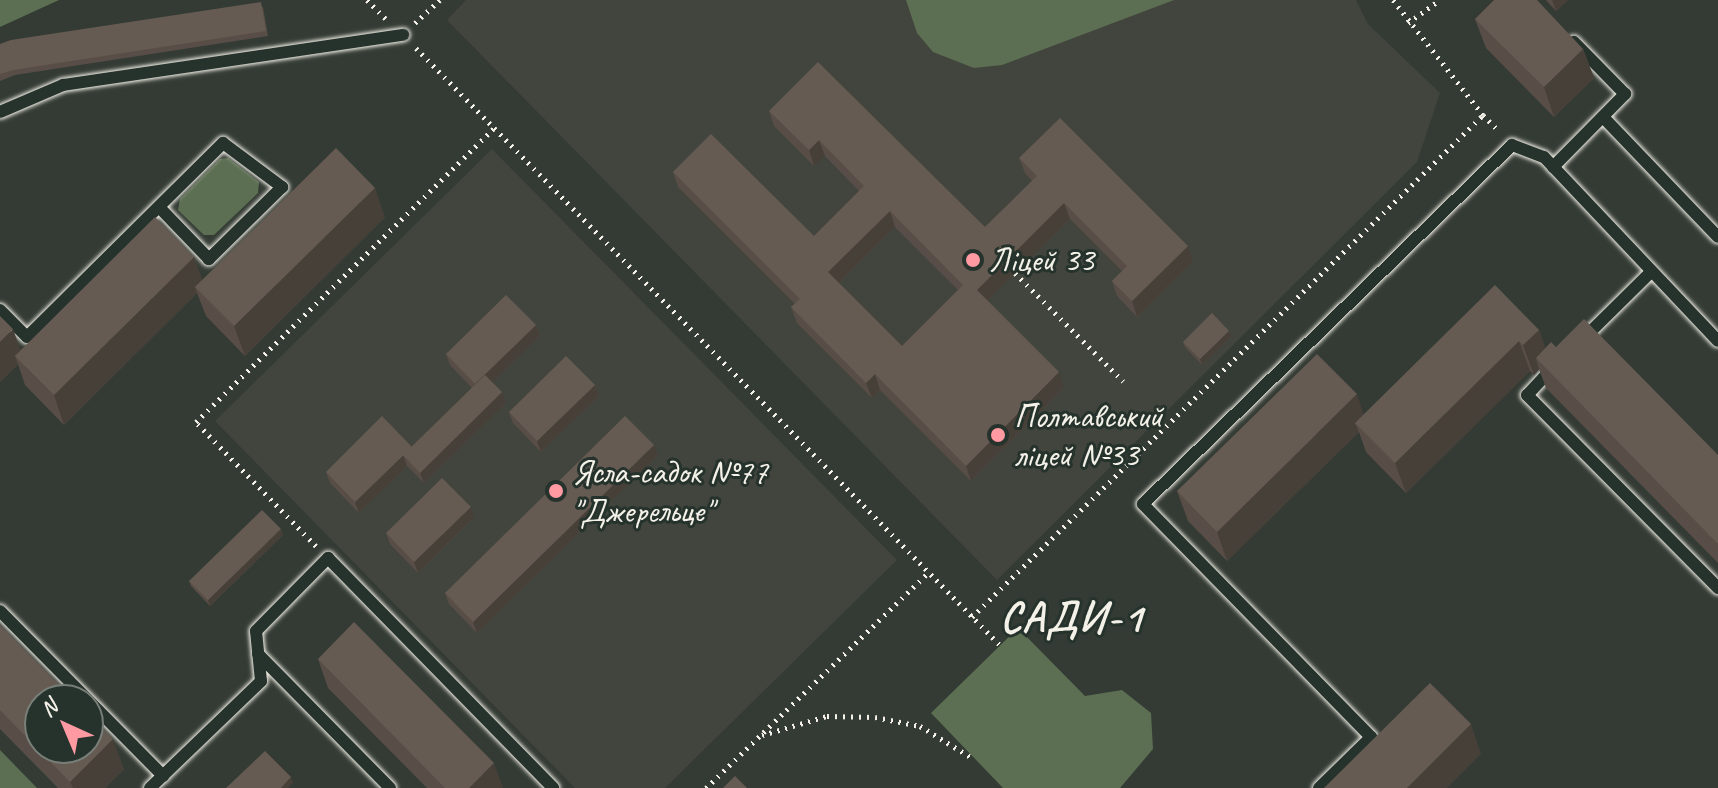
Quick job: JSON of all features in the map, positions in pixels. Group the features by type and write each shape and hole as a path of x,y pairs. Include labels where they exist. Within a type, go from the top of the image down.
{"lane":[{"path":"1553,167 1625,94 1566,34"},
{"path":"0,112 63,85 403,35"},
{"path":"1603,117 1718,237"},
{"path":"0,310 27,337 223,143 282,187 209,259 159,207"},
{"path":"1319,788 1371,737 1143,504 1512,145 1533,150 1553,167 1650,273 1718,341"},
{"path":"1573,349 1650,273"},
{"path":"1545,376 1527,395 1718,588"},
{"path":"150,788 261,681 256,631 328,558 553,788"},
{"path":"0,611 163,776"},
{"path":"258,654 390,788"}],"path":[{"path":"440,0 403,35 999,644"},
{"path":"972,617 1483,115 1393,0"},
{"path":"1408,23 1440,0"},
{"path":"328,558 196,422 494,128"},
{"path":"1015,273 1123,381"},
{"path":"706,788 928,573"},
{"path":"759,737 827,716 875,717 920,726 972,758"}],"shaded area":[{"name":"Полтавський ліцей №33","path":"466,0 1356,0 1368,24 1440,93 1417,162 997,580 447,20"},
{"name":"Ясла-садок №77 \"Джерельце\"","path":"492,149 897,560 665,788 575,788 215,421"}],"green space":[{"path":"0,0 59,0 0,27"},
{"path":"906,0 1174,0 1002,65 974,68 933,52 917,33"},
{"path":"228,158 259,182 258,193 214,235 204,235 178,210 180,199 220,159"},
{"path":"1018,628 1085,696 1122,690 1151,713 1153,749 1120,788 1003,788 931,713"},
{"path":"0,750 37,788 0,788"}],"building":[{"path":"1494,0 1537,0 1583,49 1544,87 1475,19"},
{"path":"261,2 266,31 0,74 0,44 11,40"},
{"path":"818,62 985,227 1037,176 1019,158 1060,118 1188,246 1132,301 1112,281 1127,266 1064,203 977,290 1059,372 966,466 875,374 866,383 791,307 800,299 673,172 711,134 814,236 864,186 819,140 809,150 769,111","holes":["890,211 963,285 902,346 828,272"]},
{"path":"336,148 375,188 234,326 195,287"},
{"path":"155,217 194,257 54,395 15,356"},
{"path":"1495,285 1539,330 1523,345 1519,341 1395,463 1355,423"},
{"path":"506,295 536,325 475,384 446,354"},
{"path":"1212,313 1229,331 1200,359 1183,342"},
{"path":"0,316 13,329 0,342"},
{"path":"1584,319 1718,455 1718,544 1536,358 1551,342 1556,347"},
{"path":"1317,354 1357,394 1217,532 1177,491"},
{"path":"566,356 595,385 537,441 509,412"},
{"path":"485,375 502,392 420,473 403,455"},
{"path":"382,416 412,447 355,502 326,472"},
{"path":"625,416 654,445 473,622 445,593"},
{"path":"442,478 471,507 414,562 386,533"},
{"path":"262,510 281,529 208,600 189,581"},
{"path":"354,622 494,763 469,788 445,788 318,659"},
{"path":"0,625 58,684 24,684 24,735 0,710"},
{"path":"1430,683 1471,724 1407,788 1324,788"},
{"path":"104,730 113,739 104,748"},
{"path":"265,751 291,777 281,788 226,788"},
{"path":"52,764 88,764 70,782"},
{"path":"735,776 747,788 723,788"}],"place":[{"name":"Ліцей 33","path":"973,260"},
{"name":"Полтавський ліцей №33","path":"998,435"},
{"name":"Ясла-садок №77 \"Джерельце\"","path":"556,491"}],"district":[{"name":"САДИ-1","path":"1072,618"}]}
